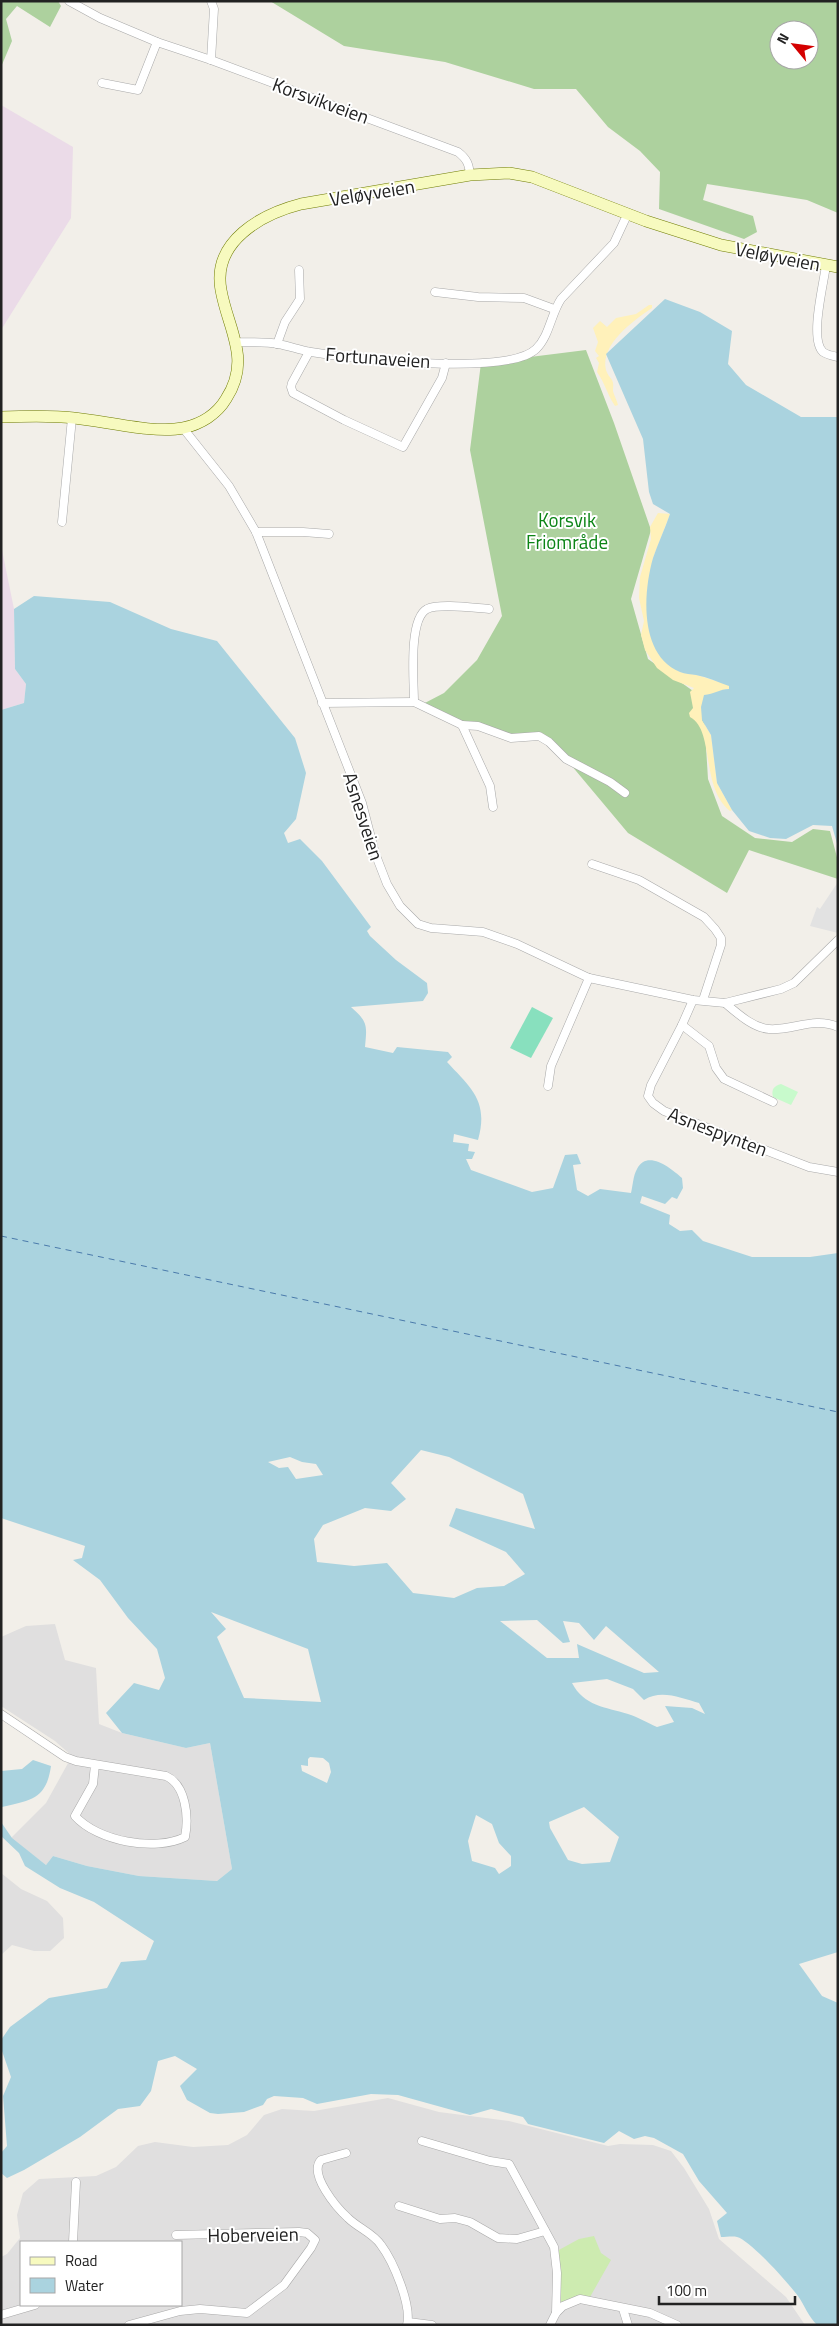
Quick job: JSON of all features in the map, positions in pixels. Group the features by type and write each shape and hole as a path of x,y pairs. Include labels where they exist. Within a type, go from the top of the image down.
{"main road":[{"name":"Veløyveien","path":"1,417 72,418 150,428 183,428 206,419 217,411 225,401 234,386 238,373 236,342 220,289 220,276 223,264 234,242 253,223 283,209 301,204 470,175 509,173 532,177 721,245 832,266"}],"street":[{"name":"Korsvikveien","path":"69,1 100,18 156,42 211,60 458,152 469,164 470,175"},
{"path":"211,60 214,10 212,1"},
{"path":"102,83 138,90 156,42"},
{"name":"Fortunaveien","path":"236,342 277,344 309,352 350,357 446,362 484,363 525,357 542,342 554,309 561,299 614,243 628,213"},
{"path":"832,266 818,318 817,340 824,353 838,357"},
{"path":"277,344 285,322 300,299 299,270"},
{"path":"435,292 478,297 524,298 554,309"},
{"name":"Fortunaveien","path":"309,352 291,387 293,393 344,420 403,447 442,378 446,362"},
{"path":"62,522 72,418"},
{"name":"Asnesveien","path":"183,428 229,486 256,532 362,803 375,853 387,884 409,917 418,924 431,928 461,928 499,937 518,944 589,978 693,1000 725,1003 781,989 794,983 838,940"},
{"path":"256,532 329,534"},
{"path":"414,702 415,635 417,622 421,614 427,609 436,607 489,609"},
{"path":"322,703 414,702 462,725 478,726 511,738 539,736 549,742 566,759 610,782 624,793"},
{"path":"462,725 490,786 493,807"},
{"path":"592,864 639,880 704,917 715,929 721,938 721,945 703,1000"},
{"path":"548,1086 551,1066 589,978"},
{"name":"Asnespynten","path":"693,1000 651,1085 648,1096 653,1103 664,1111 809,1167 838,1172"},
{"path":"725,1003 743,1018 769,1029 818,1022 838,1027"},
{"path":"682,1025 709,1046 716,1068 724,1079 773,1102"},
{"path":"1,1714 65,1757 95,1765 166,1776 173,1779 182,1794 186,1826 185,1837 159,1843 121,1840 92,1832 81,1824 74,1816 93,1784 95,1765"},
{"path":"422,2141 510,2164 554,2247 556,2260 556,2313 552,2324"},
{"path":"346,2153 321,2160 317,2165 317,2173 342,2211 376,2240 385,2251 404,2297 407,2323 432,2325"},
{"path":"73,2241 76,2182"},
{"path":"399,2206 440,2219 455,2218 470,2222 498,2238 517,2239 545,2232"},
{"name":"Hoberveien","path":"129,2325 180,2311 200,2309 247,2314 284,2285 315,2240 307,2233 299,2232 176,2235"},
{"path":"556,2313 563,2306 580,2299 590,2299 623,2309 650,2313 677,2325"},
{"path":"1,2315 32,2306"},
{"path":"623,2309 628,2325"}],"shaded area":[{"path":"1,105 73,147 71,218 1,330"},
{"path":"1,545 14,609 15,669 26,684 24,703 1,710"},
{"path":"838,882 838,933 810,926 817,907 820,909"},
{"path":"55,1624 65,1660 96,1668 99,1724 122,1733 186,1748 210,1743 232,1869 217,1881 139,1876 87,1866 53,1856 46,1865 11,1838 46,1803 72,1756 55,1741 1,1706 1,1637 26,1626"},
{"path":"1,1873 21,1889 47,1901 63,1918 64,1938 50,1951 34,1951 12,1945 1,1955"},
{"path":"388,2098 439,2112 509,2121 608,2146 620,2144 653,2145 671,2151 684,2168 709,2209 719,2239 786,2297 805,2325 1,2325 1,2257 7,2254 20,2238 17,2215 23,2193 39,2179 96,2176 116,2167 138,2146 155,2142 193,2147 228,2145 247,2135 264,2115 282,2109 314,2111"}],"green space":[{"path":"1,1 58,1 61,6 50,27 17,6 6,19 12,41 1,67"},
{"path":"270,1 838,1 838,213 807,200 707,184 703,200 753,216 757,232 744,239 659,209 660,172 640,151 608,127 576,89 534,89 445,62 344,46"},
{"name":"Korsvik Friområde","path":"586,350 614,423 651,530 631,599 648,659 703,698 708,779 722,816 755,838 792,842 813,829 830,831 838,861 838,879 749,850 727,893 628,833 566,759 534,735 516,738 462,725 421,705 444,693 477,660 502,616 470,450 481,363"},
{"path":"532,1007 553,1018 531,1058 510,1048"},
{"path":"781,1084 798,1092 791,1105 773,1097 772,1092 774,1088"},
{"path":"594,2236 601,2253 611,2260 590,2297 559,2302 557,2251 579,2239"}],"sand":[{"path":"652,305 652,308 628,326 613,342 608,351 605,360 606,370 613,383 613,391 618,405 615,406 597,372 599,363 596,358 599,356 595,351 598,342 593,328 600,321 607,327 616,318 636,314"},
{"path":"658,513 670,514 653,558 647,593 650,632 680,672 729,685 730,689 715,695 702,720 711,735 717,783 732,810 730,811 721,801 715,788 703,734 698,724 690,717 689,713 693,708 690,692 694,688 673,680 657,668 645,650 641,635 644,621 639,598 640,577 651,539 650,527"}],"water":[{"path":"665,299 700,312 732,331 728,364 746,385 801,417 838,417 838,847 832,826 813,825 786,839 770,838 749,831 732,810 717,783 711,735 702,720 701,707 704,695 729,689 729,686 704,677 680,672 667,664 657,652 651,638 647,622 647,588 653,558 670,514 653,504 649,492 643,439 606,354"},
{"path":"34,596 110,602 171,629 217,641 295,738 306,773 296,819 284,833 288,843 300,839 322,861 371,927 367,931 370,936 396,960 427,983 428,993 423,1001 351,1007 361,1016 365,1024 365,1047 393,1053 397,1047 448,1052 452,1057 447,1062 476,1096 481,1115 478,1140 454,1134 453,1142 469,1144 468,1151 475,1152 472,1159 466,1159 471,1170 532,1192 553,1188 565,1155 577,1154 581,1164 573,1165 577,1190 588,1196 600,1189 631,1193 637,1169 641,1163 653,1160 666,1165 682,1178 683,1188 677,1199 672,1197 665,1204 642,1196 640,1203 670,1215 669,1224 680,1231 692,1230 703,1241 752,1257 810,1257 838,1253 838,1952 799,1964 822,1996 838,2003 838,2325 817,2325 793,2290 760,2254 737,2237 721,2237 717,2221 727,2213 699,2181 683,2154 654,2138 645,2136 634,2139 619,2131 604,2143 528,2124 523,2117 491,2109 470,2115 398,2095 371,2094 317,2104 303,2098 274,2096 267,2099 263,2105 244,2112 210,2113 187,2100 180,2086 197,2069 175,2056 158,2061 151,2091 140,2106 118,2109 80,2137 24,2170 7,2178 1,2173 1,2153 7,2146 3,2096 11,2077 1,2048 1,2040 10,2027 49,1998 107,1988 121,1962 146,1960 154,1941 94,1902 60,1888 25,1866 19,1853 1,1836 1,1822 12,1838 46,1865 53,1856 87,1866 139,1876 217,1881 232,1869 210,1743 186,1748 122,1733 106,1713 134,1683 159,1690 165,1678 157,1649 128,1618 100,1580 73,1560 82,1558 85,1546 1,1518 1,710 24,703 26,684 15,669 14,609","holes":["421,1450 449,1457 523,1494 535,1529 456,1508 449,1526 506,1552 525,1574 504,1586 477,1588 454,1598 413,1593 387,1563 354,1566 317,1562 314,1539 323,1525 365,1508 391,1511 406,1499 391,1483","290,1457 302,1462 316,1464 323,1475 296,1479 288,1467 279,1468 268,1462","211,1612 308,1649 321,1702 244,1698 217,1637 226,1629","537,1620 563,1643 570,1642 563,1621 579,1623 594,1640 606,1626 659,1672 644,1673 577,1644 579,1658 547,1658 500,1621","607,1679 633,1689 644,1700 657,1695 664,1695 699,1703 705,1714 692,1708 665,1706 674,1722 657,1727 632,1715 589,1701 577,1691 572,1683","310,1757 323,1758 329,1763 331,1772 327,1783 302,1771 301,1765 308,1766 308,1759","584,1807 619,1837 610,1862 582,1864 568,1860 550,1828 549,1822","476,1815 492,1824 499,1843 511,1856 511,1866 499,1874 495,1868 472,1861 468,1841"]},
{"path":"33,1760 51,1766 45,1786 36,1797 2,1807 1,1809 1,1771 22,1769"}],"ferry route":[{"path":"1,1236 838,1412"}]}
